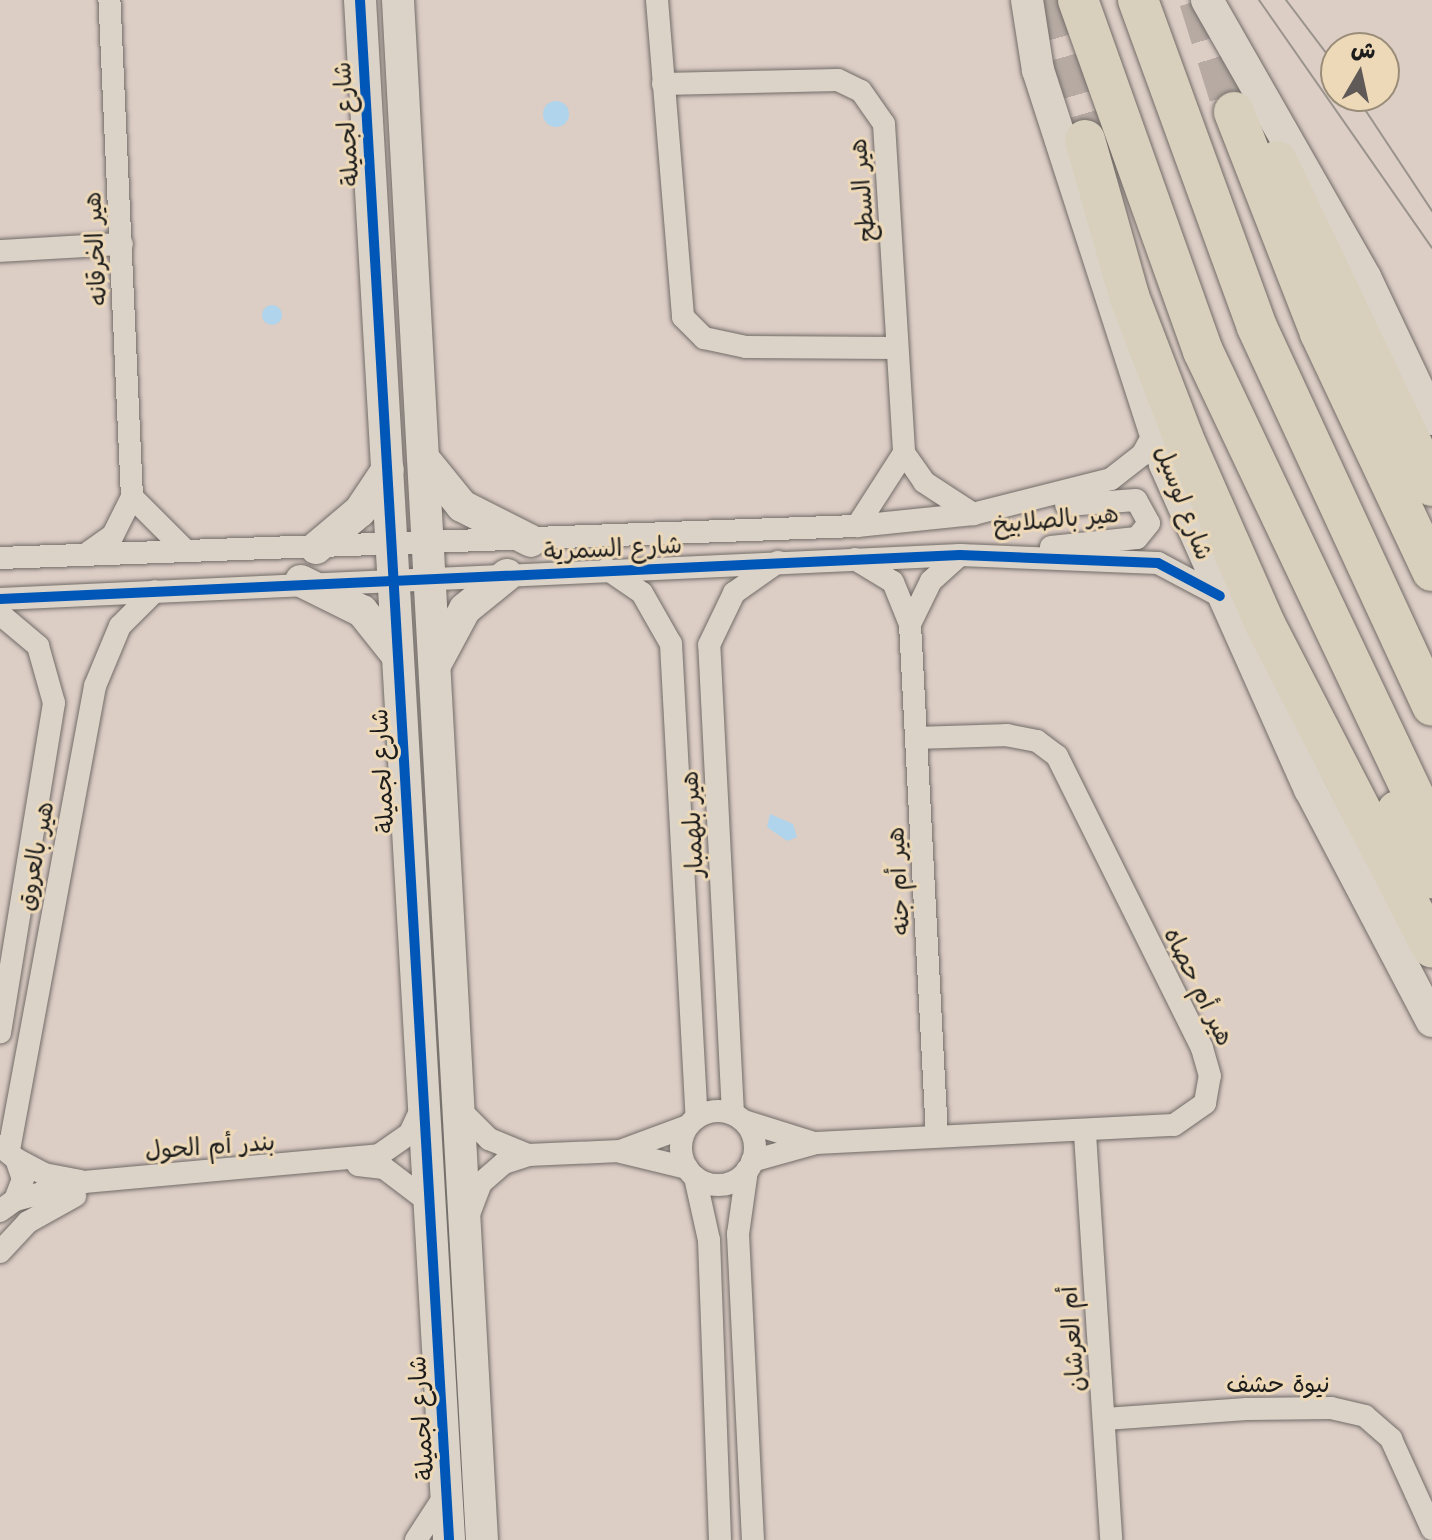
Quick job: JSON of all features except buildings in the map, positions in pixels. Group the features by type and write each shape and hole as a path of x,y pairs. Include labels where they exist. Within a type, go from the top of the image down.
{"highway":[{"path":"1078,0 1203,351 1432,834"},
{"path":"1138,0 1257,327 1432,705"},
{"path":"1432,486 1277,161 1234,112 1320,333 1432,571"},
{"path":"1432,878 1195,400 1085,140 1129,296 1183,437 1272,638 1432,947"}],"street":[{"name":"هير الخرقانه","path":"85,554 113,535 132,497 109,0"},
{"name":"شارع لجميلة","path":"360,0 393,544 426,1200 449,1540"},
{"path":"657,0 675,296 694,332 746,347 896,348"},
{"path":"1026,10 1040,0"},
{"path":"398,1 428,464 433,670 461,1111 482,1540"},
{"path":"1203,1 1223,68 1316,190 1432,419"},
{"name":"شارع لوسيل","path":"1026,10 1155,432 1220,596 1432,1021"},
{"name":"هير السطح","path":"663,84 813,77 861,91 889,146 896,348 904,453"},
{"path":"0,251 122,244"},
{"name":"شارع السمرية","path":"0,558 531,541 857,526 973,514 1111,479 1142,455 1155,432"},
{"path":"857,526 904,453 924,482 973,514"},
{"path":"428,464 462,506 531,541"},
{"path":"316,548 360,511 388,469"},
{"path":"132,497 185,550"},
{"name":"هير بالصلابيخ","path":"960,555 1128,540 1149,523 1144,505 1126,498 973,514"},
{"path":"910,624 931,581 960,555"},
{"name":"شارع السمرية","path":"0,599 301,581 432,579 780,560 960,555 1158,563 1220,596"},
{"name":"هير أم جنه","path":"850,557 893,582 910,624 937,1136"},
{"name":"هير بلهمبار","path":"738,1118 709,645 734,593 780,560"},
{"name":"هير بلهمبار","path":"607,569 642,593 671,644 693,1122"},
{"path":"433,670 458,619 507,575"},
{"path":"301,581 362,611 397,655"},
{"name":"هير بالعروق","path":"6,1209 23,1179 8,1152 95,686 114,634 155,591"},
{"name":"هير بالعروق","path":"0,614 38,646 54,703 0,1030"},
{"name":"هير أم حصاه","path":"750,1166 816,1143 937,1136 1085,1134 1174,1125 1197,1113 1209,1086 1202,1048 1057,756 1037,741 1007,735 918,738"},
{"name":"بندر أم الحول","path":"340,1163 395,1148 421,1109"},
{"path":"461,1111 489,1139 528,1155 620,1151 723,1184 750,1166"},
{"path":"620,1151 693,1122 738,1118 754,1140 738,1234 753,1540"},
{"name":"هير أم حصاه","path":"738,1118 816,1143"},
{"path":"693,1122 681,1147 709,1240 720,1540"},
{"name":"أم العرشان","path":"1085,1134 1111,1540"},
{"name":"بندر أم الحول","path":"8,1152 44,1174 84,1182"},
{"path":"465,1226 481,1183 528,1155"},
{"name":"بندر أم الحول","path":"6,1209 84,1182 340,1163 384,1168 426,1200"},
{"path":"0,1252 45,1209 135,1178"},
{"name":"نيوة حشف","path":"1105,1419 1247,1409 1331,1408 1365,1416 1391,1439 1432,1529"},
{"path":"416,1540 447,1492"}],"water":[{"path":"556,101 565,105 569,114 565,123 556,127 547,123 543,114 547,105"},
{"path":"272,305 279,308 282,315 279,322 272,325 265,322 262,315 265,308"},
{"path":"770,814 793,824 797,837 787,841 767,827"}],"tunnel":[{"path":"1045,0 1085,140"},
{"path":"1199,0 1234,112"}],"tram line":[{"path":"1259,0 1432,248"},
{"path":"1286,0 1320,45"},
{"path":"1367,112 1432,211"}],"cycle path":[{"path":"360,0 449,1540"},
{"path":"0,599 960,555 1158,563 1220,596"}]}
